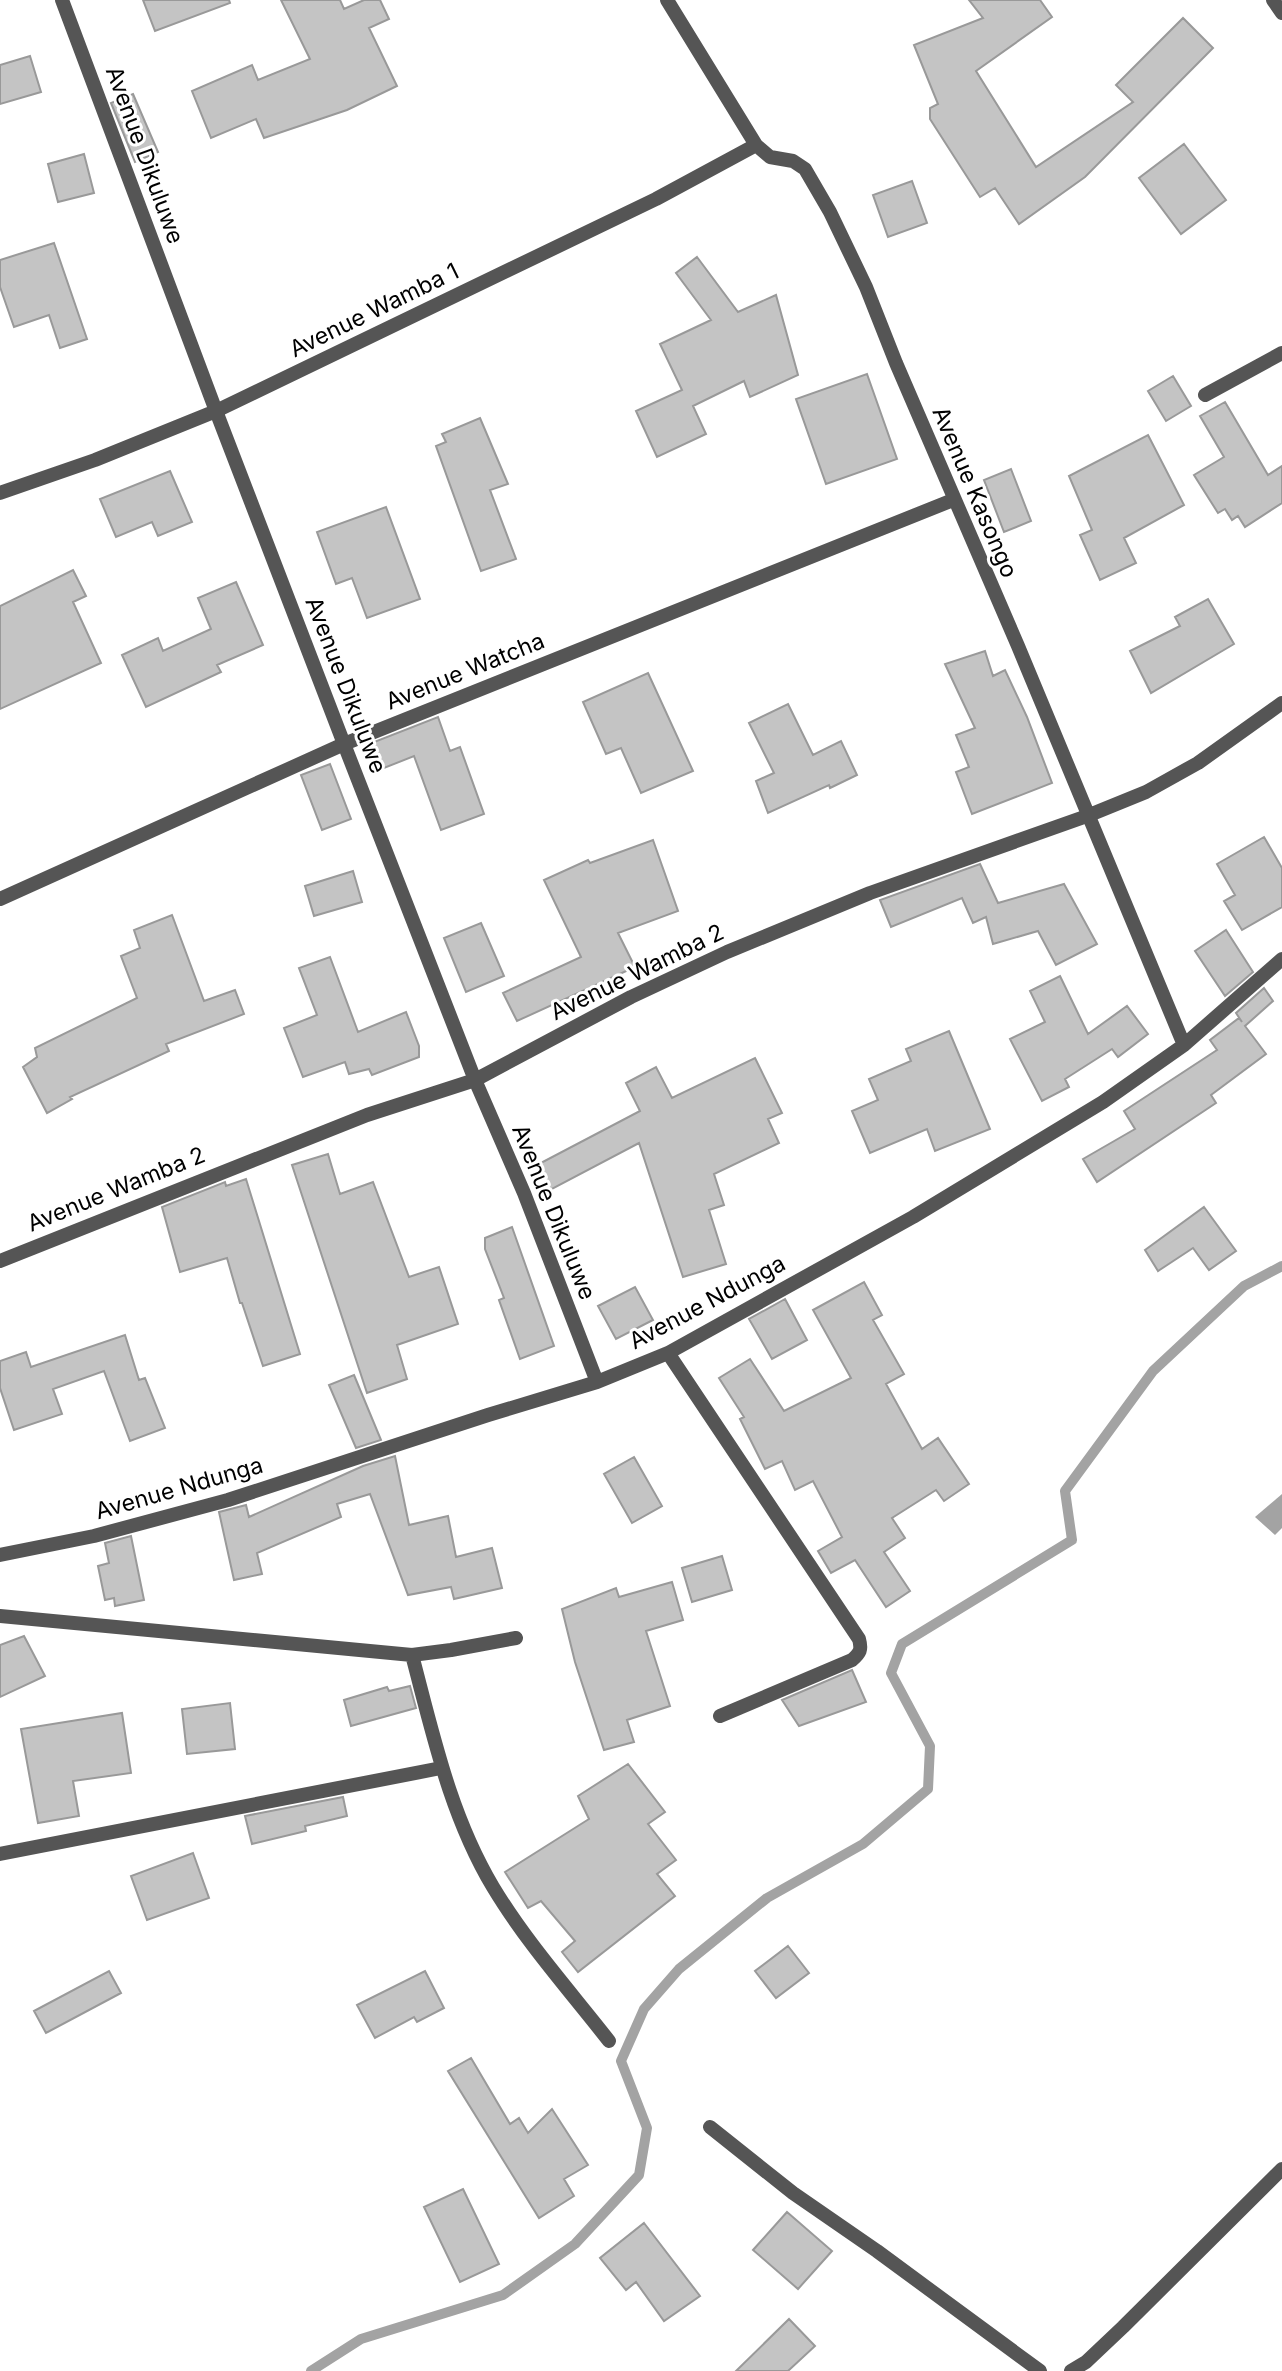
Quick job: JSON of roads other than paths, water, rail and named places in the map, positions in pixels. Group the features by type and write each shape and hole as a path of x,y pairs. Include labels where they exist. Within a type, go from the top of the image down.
{"street":[{"name":"Avenue Dikuluwe","path":"62,0 344,744 597,1382"},
{"path":"667,0 756,145"},
{"path":"1273,0 1282,13"},
{"name":"Avenue Wamba 1","path":"0,493 95,460 216,411 644,205 756,145"},
{"name":"Avenue Kasongo","path":"756,145 770,157 793,161 804,169 830,212 866,287 953,500 1018,646 1184,1045"},
{"path":"1205,395 1282,353"},
{"name":"Avenue Watcha","path":"0,899 344,744 953,500"},
{"name":"Avenue Wamba 2","path":"0,1261 367,1115 475,1080 631,997 727,952 870,893 1087,816 1146,792 1198,763 1282,703"},
{"name":"Avenue Ndunga","path":"0,1555 94,1536 228,1500 597,1382 668,1353 913,1217 1103,1102 1184,1045 1282,959"},
{"path":"668,1353 859,1639 861,1648 852,1660 720,1716"},
{"path":"0,1616 412,1655 516,1638"},
{"path":"412,1655 441,1768 471,1847 517,1923 609,2042"},
{"path":"0,1853 441,1768"},
{"path":"710,2127 793,2193 1040,2371"},
{"path":"1071,2371 1086,2362 1123,2327 1282,2169"}],"waterway":[{"path":"311,2371 361,2339 503,2295 575,2244 639,2175 647,2128 621,2061 644,2009 679,1969 767,1898 863,1844 928,1789 930,1746 891,1673 902,1644 1072,1540 1065,1491 1153,1371 1244,1286 1282,1266"}]}
